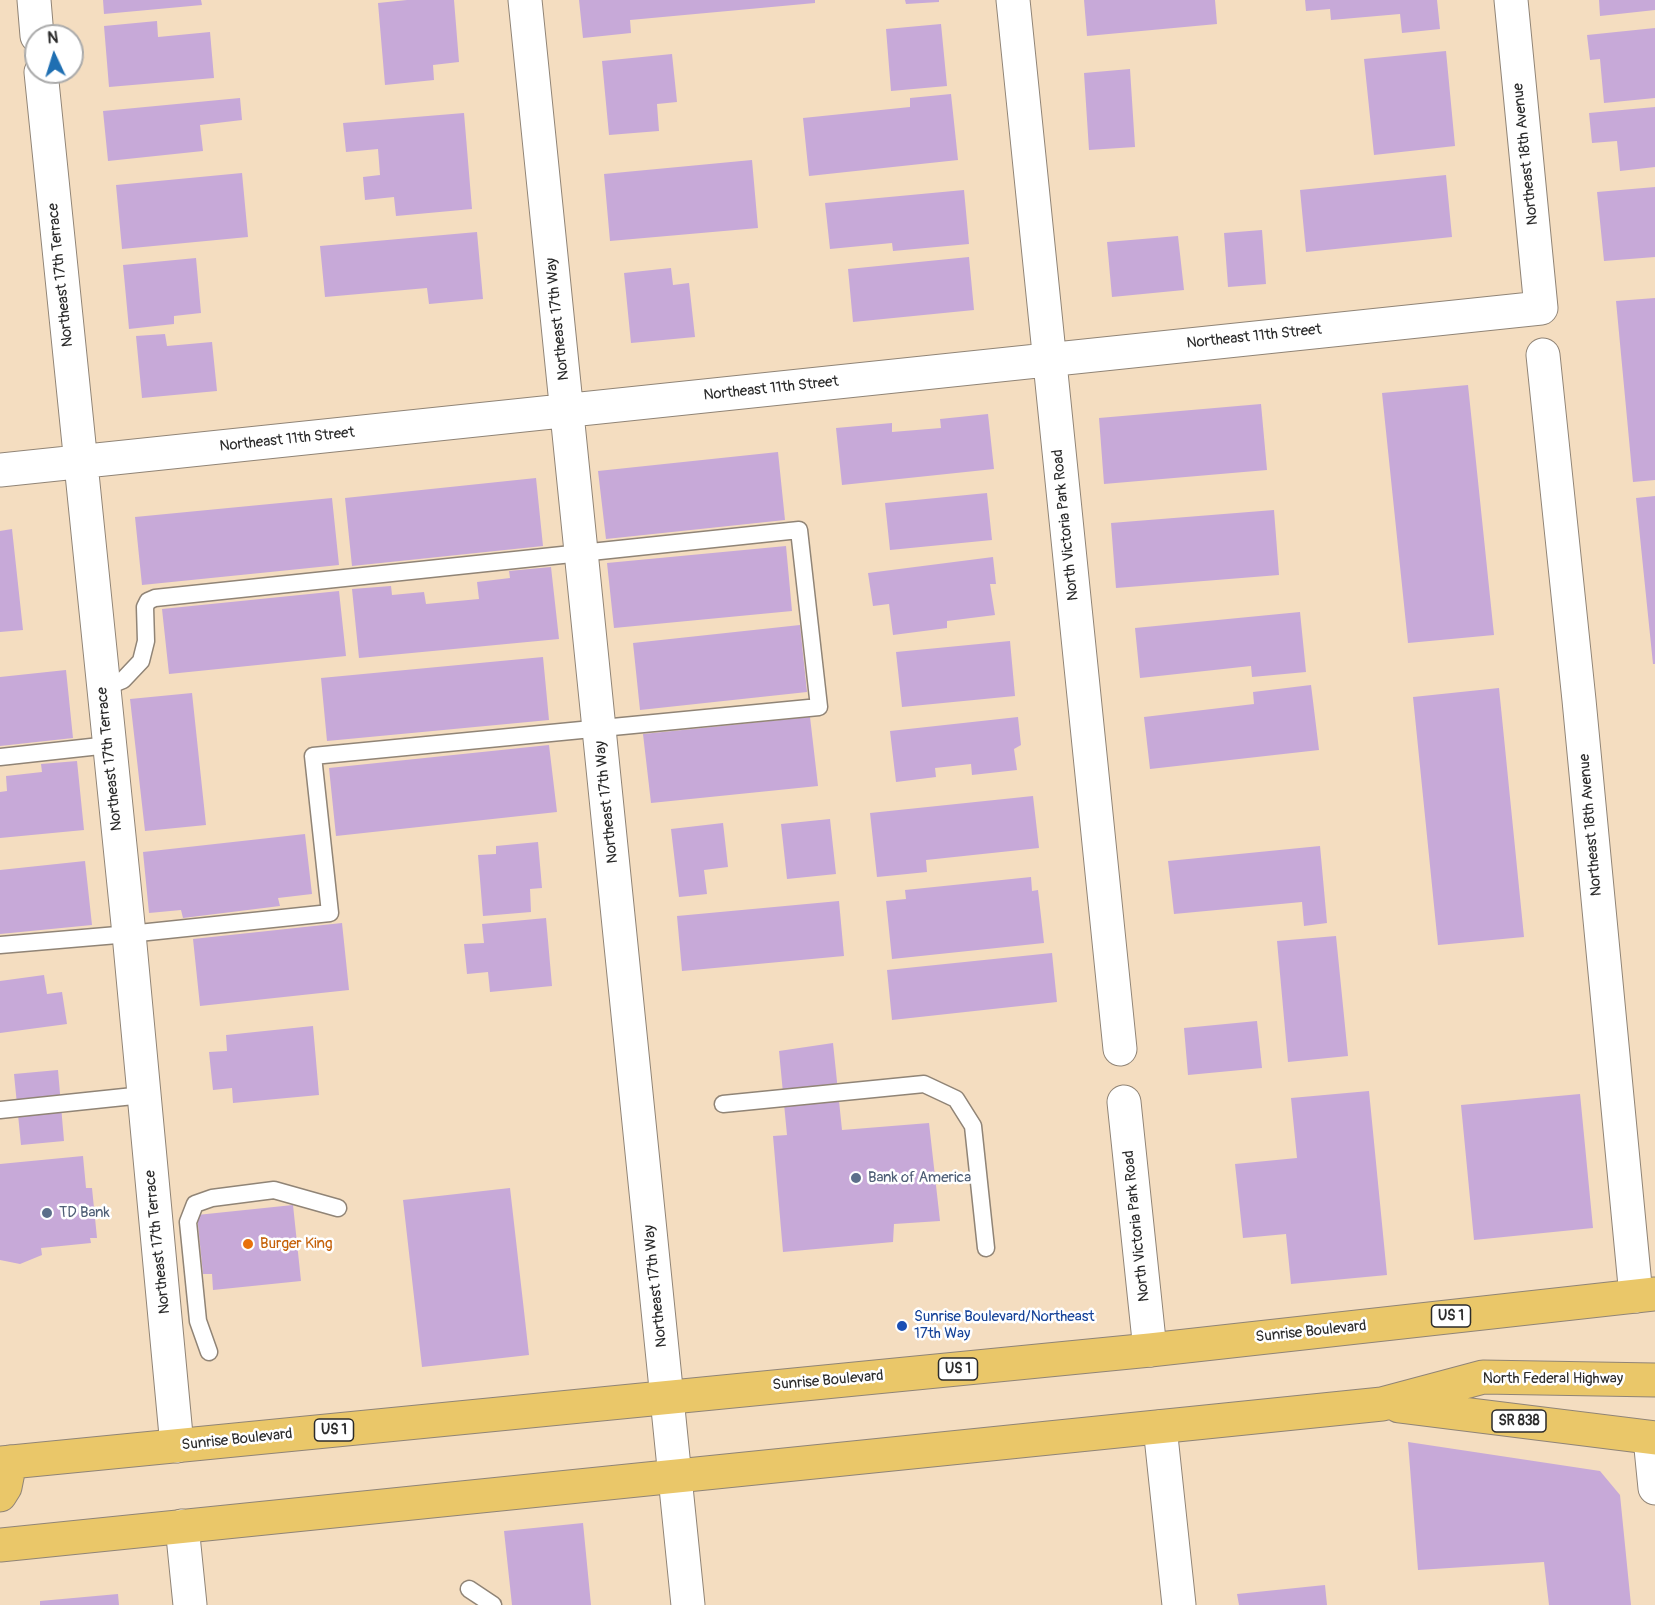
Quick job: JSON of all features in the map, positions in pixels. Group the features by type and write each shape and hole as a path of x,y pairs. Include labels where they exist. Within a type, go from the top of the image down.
{"main road":[{"name":"Sunrise Boulevard","path":"5,1463 1150,1350 1645,1295"},
{"name":"North Federal Highway","path":"1382,1404 1482,1377 1655,1380"},
{"path":"0,1545 1382,1404"},
{"name":"SR 838","path":"1382,1404 1652,1438"},
{"path":"0,1495 5,1487 5,1463"}],"street":[{"path":"33,0 36,24"},
{"name":"Northeast 17th Way","path":"525,0 688,1605"},
{"name":"North Victoria Park Road","path":"1013,0 1120,1049"},
{"name":"Northeast 18th Avenue","path":"1511,0 1542,308"},
{"name":"Northeast 17th Terrace","path":"42,84 129,934 177,1446"},
{"name":"Northeast 11th Street","path":"0,470 1542,308"},
{"name":"Northeast 18th Avenue","path":"1543,355 1645,1295"},
{"name":"North Victoria Park Road","path":"1124,1102 1150,1350"},
{"path":"1160,1427 1179,1605"},
{"path":"1652,1438 1655,1488"},
{"path":"182,1526 190,1605"}],"lane":[{"path":"0,945 330,913 313,756 819,707 799,530 154,598 148,601 145,607 146,641 141,660 123,680 103,688"},
{"path":"0,757 109,745"},
{"path":"723,1104 924,1084 956,1099 973,1126 986,1248"},
{"path":"0,1110 143,1095"},
{"path":"209,1352 198,1321 189,1233 188,1222 195,1204 212,1198 274,1190 338,1208"},
{"path":"469,1589 494,1605"}],"building":[{"path":"103,0 201,0 202,5 104,14"},
{"path":"407,0 454,0 459,62 433,65 434,80 385,85 378,3"},
{"path":"579,0 815,0 815,3 630,20 631,33 583,38"},
{"path":"905,0 939,0 939,2 906,4"},
{"path":"1084,0 1215,0 1217,24 1087,36"},
{"path":"1305,0 1437,0 1440,29 1402,33 1400,14 1331,20 1330,9 1306,11"},
{"path":"1599,0 1655,0 1655,10 1600,16"},
{"path":"157,21 158,37 210,32 214,78 109,87 104,26"},
{"path":"941,24 947,86 891,91 886,29"},
{"path":"1655,28 1655,98 1604,103 1600,59 1590,60 1587,35"},
{"path":"1446,51 1455,146 1374,155 1364,59"},
{"path":"672,54 677,102 657,104 659,131 609,135 602,61"},
{"path":"1130,69 1135,147 1089,150 1084,73"},
{"path":"951,94 958,160 809,176 803,118 910,107 910,98"},
{"path":"240,98 242,120 200,125 203,151 108,161 103,111"},
{"path":"1655,107 1655,167 1620,171 1617,141 1592,143 1589,113"},
{"path":"464,113 472,209 396,216 394,197 365,200 363,177 380,175 378,149 346,152 343,123"},
{"path":"752,160 758,228 610,241 604,174"},
{"path":"242,173 248,237 122,249 116,185"},
{"path":"1446,175 1452,237 1306,252 1300,190"},
{"path":"1655,187 1655,257 1604,261 1597,192"},
{"path":"964,190 969,244 893,251 892,243 830,249 825,203"},
{"path":"1262,230 1266,284 1228,287 1224,233"},
{"path":"477,232 483,299 429,304 427,288 325,297 320,246"},
{"path":"1178,236 1184,290 1112,297 1107,242"},
{"path":"969,257 974,310 853,322 848,269"},
{"path":"196,258 201,313 174,316 174,324 129,329 123,265"},
{"path":"671,268 673,285 689,283 695,337 631,343 624,273"},
{"path":"1655,298 1655,480 1633,482 1616,301"},
{"path":"165,334 167,346 212,342 217,391 142,398 136,336"},
{"path":"1468,385 1494,635 1408,643 1382,393"},
{"path":"1261,404 1267,470 1104,484 1099,418"},
{"path":"988,414 994,469 842,485 836,428 892,423 892,432 941,428 940,419"},
{"path":"778,452 785,520 606,539 598,471"},
{"path":"536,478 543,546 352,566 345,498"},
{"path":"987,493 992,540 890,550 885,503"},
{"path":"1655,496 1655,664 1653,664 1636,498"},
{"path":"332,498 339,565 142,585 135,517"},
{"path":"1274,510 1279,575 1116,588 1111,523"},
{"path":"12,529 23,630 0,632 0,531"},
{"path":"786,546 792,611 614,628 607,563"},
{"path":"993,557 996,584 990,584 995,615 947,621 947,628 893,635 889,604 873,606 868,573"},
{"path":"551,567 559,639 359,658 352,589 391,586 392,595 424,592 426,604 479,599 477,582 510,578 509,571"},
{"path":"339,591 346,656 169,674 162,609"},
{"path":"1300,612 1306,672 1252,677 1251,666 1140,678 1135,628"},
{"path":"800,625 807,692 640,710 633,643"},
{"path":"1010,641 1015,696 902,707 896,652"},
{"path":"543,657 549,720 327,741 321,678"},
{"path":"66,670 73,738 0,746 0,677"},
{"path":"1311,685 1319,750 1150,769 1144,717 1254,704 1253,692"},
{"path":"1499,688 1524,937 1438,945 1413,697"},
{"path":"192,693 206,825 145,831 130,699"},
{"path":"810,717 818,786 651,803 643,734"},
{"path":"1018,717 1021,745 1014,749 1017,770 972,775 971,764 935,768 936,777 896,782 890,731"},
{"path":"549,745 557,812 336,836 329,768"},
{"path":"77,761 84,830 0,838 0,792 7,791 6,776 42,772 41,764"},
{"path":"1033,796 1039,848 926,860 927,872 877,877 870,813"},
{"path":"830,819 836,874 787,879 781,824"},
{"path":"723,823 728,867 704,870 707,894 679,897 671,829"},
{"path":"305,834 312,894 278,898 280,906 183,918 181,910 149,913 143,852"},
{"path":"538,842 542,888 530,889 531,912 483,916 478,855 496,854 496,846"},
{"path":"1320,846 1327,923 1304,926 1302,902 1174,914 1168,861"},
{"path":"85,861 92,925 0,934 0,870"},
{"path":"1031,877 1032,891 1038,890 1044,943 892,959 886,901 906,899 905,890"},
{"path":"839,901 844,956 682,971 677,916"},
{"path":"546,918 552,986 490,992 488,972 467,974 464,944 484,943 482,924"},
{"path":"342,923 349,990 200,1006 193,939"},
{"path":"1336,936 1348,1056 1288,1062 1277,941"},
{"path":"1052,953 1057,1002 892,1020 887,970"},
{"path":"44,975 47,994 62,992 67,1024 0,1033 0,981"},
{"path":"1257,1021 1262,1068 1188,1075 1184,1028"},
{"path":"313,1026 319,1095 233,1103 232,1088 213,1090 209,1052 227,1051 226,1035"},
{"name":"Bank of America","path":"833,1043 842,1130 929,1123 940,1221 894,1224 893,1242 783,1252 773,1136 787,1135 779,1051"},
{"path":"58,1070 64,1141 21,1145 14,1074"},
{"path":"1369,1091 1387,1275 1291,1284 1286,1234 1243,1238 1235,1164 1297,1158 1291,1098"},
{"path":"1580,1094 1593,1228 1474,1240 1461,1105"},
{"name":"TD Bank","path":"83,1156 86,1188 92,1188 97,1238 90,1238 91,1243 41,1248 42,1255 20,1264 0,1260 0,1164"},
{"path":"510,1188 529,1355 422,1367 403,1200"},
{"name":"Burger King","path":"293,1205 301,1281 213,1290 212,1274 203,1274 197,1215"},
{"path":"1408,1442 1600,1471 1620,1495 1631,1605 1549,1605 1544,1562 1418,1570"},
{"path":"583,1523 591,1605 512,1605 504,1531"},
{"path":"1325,1585 1327,1605 1239,1605 1237,1594"},
{"path":"118,1594 119,1605 40,1605 40,1601"}],"place":[{"name":"Bank of America","path":"856,1178"},
{"name":"TD Bank","path":"47,1213"},
{"name":"Burger King","path":"248,1244"},
{"name":"Sunrise Boulevard/Northeast 17th Way","path":"902,1326"}]}
